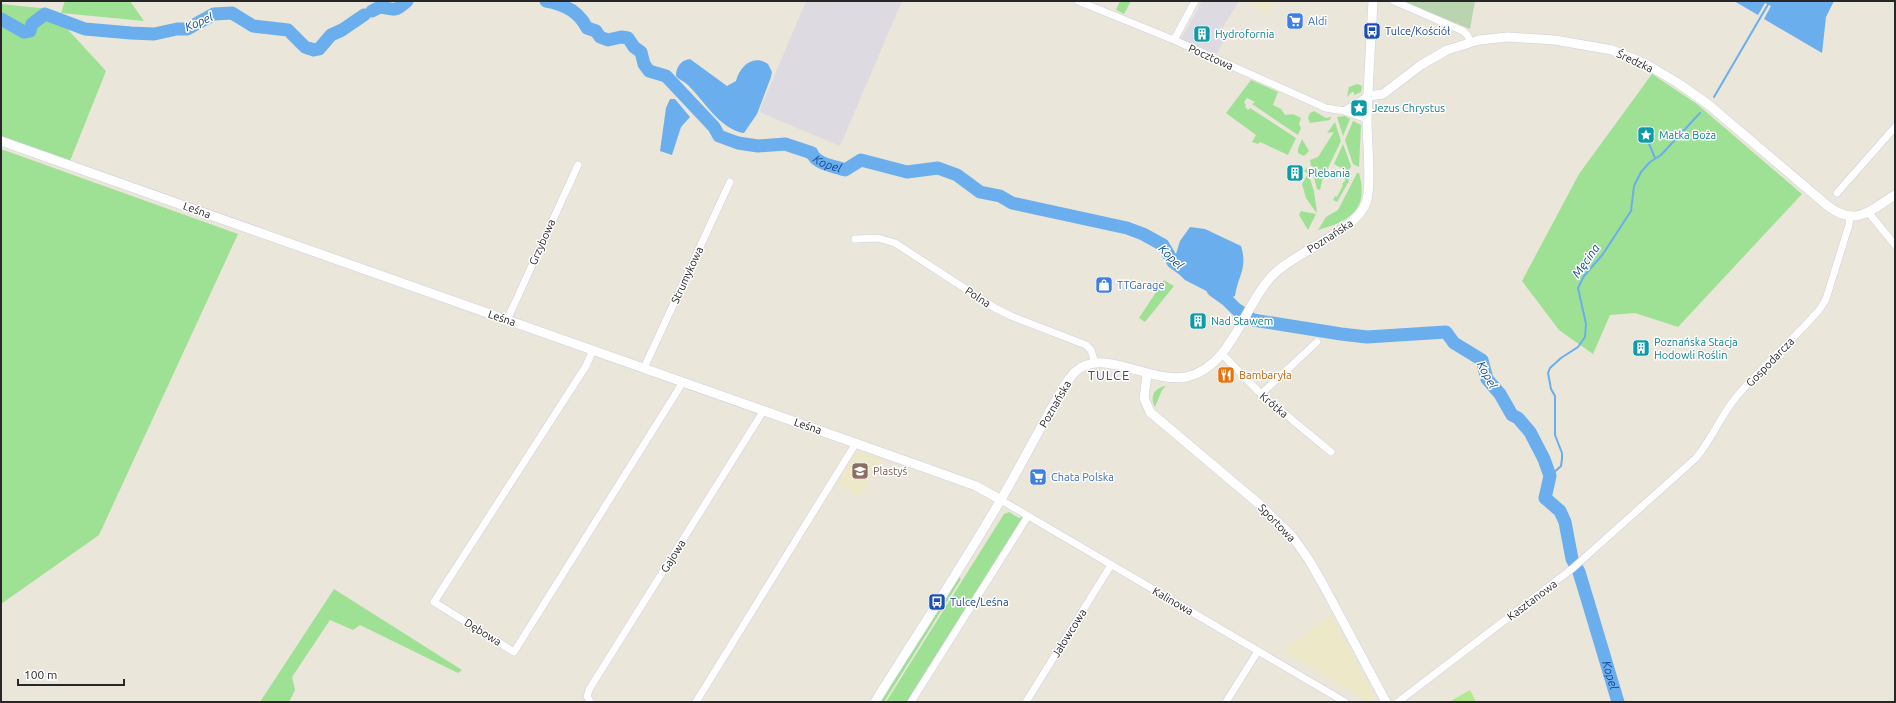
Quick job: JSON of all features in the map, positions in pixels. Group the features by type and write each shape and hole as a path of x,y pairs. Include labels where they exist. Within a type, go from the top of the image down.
{"street":[{"name":"Pocztowa","path":"1078,1 1174,40 1326,108 1344,111 1367,120"},
{"path":"1174,40 1195,1"},
{"name":"Poznańska","path":"875,702 1001,500 1068,381 1081,367 1095,362 1111,364 1147,374 1171,378 1192,375 1206,368 1233,339 1248,310 1263,287 1274,274 1294,258 1352,222 1362,212 1368,197 1367,120 1373,1"},
{"path":"1394,1 1463,31 1468,36 1470,42"},
{"name":"Średzka","path":"1368,96 1383,94 1436,56 1454,47 1470,42 1508,38 1575,42 1612,50 1646,64 1678,83 1709,105 1829,207 1844,216 1850,217"},
{"path":"1344,111 1368,96"},
{"path":"1837,193 1895,127"},
{"name":"Leśna","path":"1,141 976,486 1001,500"},
{"name":"Grzybowa","path":"507,320 578,165"},
{"name":"Strumykowa","path":"644,368 730,182"},
{"path":"1850,217 1868,212 1895,195"},
{"path":"1868,212 1894,244"},
{"name":"Gospodarcza","path":"1659,489 1696,458 1708,443 1720,420 1737,397 1820,309 1826,299 1850,225 1850,217"},
{"name":"Polna","path":"855,239 878,238 895,243 995,308 1011,316 1086,345 1091,350 1095,362"},
{"path":"1261,394 1317,342"},
{"name":"Dębowa","path":"593,350 586,366 434,602 514,652 683,382"},
{"name":"Krótka","path":"1221,353 1261,394 1331,452"},
{"name":"Sportowa","path":"1147,374 1144,398 1150,412 1259,504 1292,536 1309,560 1325,588 1386,702"},
{"name":"Gajowa","path":"590,702 587,696 590,688 764,410"},
{"path":"696,702 856,443"},
{"name":"Kasztanowa","path":"1398,702 1582,561 1659,489"},
{"name":"Kalinowa","path":"1001,500 1345,702"},
{"path":"911,702 1028,516"},
{"name":"Jałowcowa","path":"1026,702 1111,565"},
{"path":"1226,702 1258,651"}],"shaded area":[{"path":"806,1 902,1 840,146 759,112"},
{"path":"1202,1 1239,1 1217,37 1224,40 1217,54 1181,39"},
{"path":"1246,1 1275,1 1269,14"},
{"name":"Plastyś","path":"862,452 883,459 859,498 837,483 854,455"},
{"path":"1331,615 1375,698 1368,702 1284,651"}],"green space":[{"path":"65,1 130,1 144,21 61,13"},
{"path":"1120,1 1131,1 1124,14 1116,10"},
{"path":"1402,1 1475,1 1470,29"},
{"path":"1,4 49,9 106,71 70,161 1,136"},
{"path":"1652,74 1697,104 1802,194 1678,327 1635,313 1610,315 1593,354 1559,330 1522,281 1579,174"},
{"path":"1251,80 1278,92 1273,105 1281,109 1285,115 1293,114 1301,118 1299,124 1301,128 1298,135 1252,104 1255,102 1247,98 1244,102 1246,105 1245,107 1248,110 1250,108 1296,138 1288,155 1260,142 1258,144 1252,142 1256,135 1226,113"},
{"path":"1357,84 1362,86 1361,92 1354,95 1354,92 1352,92 1347,97 1349,87"},
{"path":"1314,111 1326,118 1331,117 1330,120 1310,123 1308,118 1310,113"},
{"path":"1345,116 1350,119 1343,136 1337,117"},
{"path":"1353,121 1361,125 1359,167 1353,164 1345,140"},
{"path":"1335,122 1341,141 1327,170 1323,171 1311,166 1310,160 1318,157 1334,132 1327,133"},
{"path":"1302,139 1309,151 1304,156 1298,153"},
{"path":"1343,144 1351,166 1348,172 1334,164"},
{"path":"1,149 238,234 99,535 1,604"},
{"path":"1307,168 1314,192 1317,212 1306,198 1302,184 1308,174 1304,171"},
{"path":"1335,170 1347,176 1349,181 1337,202 1333,200 1335,196 1337,197 1343,185 1342,184 1346,180 1337,175 1333,171"},
{"path":"1315,172 1321,174 1323,177 1320,190 1317,189 1313,174"},
{"path":"1357,173 1359,173 1361,196 1355,212 1340,222 1318,230 1326,217 1338,210"},
{"path":"1301,211 1316,214 1308,230 1299,215"},
{"path":"1164,280 1174,286 1145,322 1139,318"},
{"path":"1166,386 1162,390 1155,407 1153,403 1154,393 1159,388"},
{"path":"1009,512 1019,518 1024,517 908,702 886,702 1004,514"},
{"path":"957,576 961,579 884,702 878,702"},
{"path":"334,589 462,670 458,673 360,625 353,630 330,620 292,677 295,690 289,702 260,702"},
{"path":"1470,690 1476,702 1449,702"}],"water":[{"path":"1734,1 1834,1 1826,17 1822,53 1764,19 1771,6 1765,3 1758,15"},
{"path":"690,59 727,86 736,81 744,66 748,63 757,60 768,64 772,72 771,77 757,114 744,133 736,131 720,121 688,85 676,76 680,64"},
{"path":"670,99 675,99 690,117 681,127 672,155 660,151 666,108"},
{"path":"1190,227 1205,229 1241,246 1243,266 1235,296 1224,300 1185,280 1172,267 1180,241"}],"waterway":[{"name":"Kopel","path":"372,11 380,7 397,9 407,1"},
{"name":"Kopel","path":"546,1 559,4 570,9 580,17 587,28 596,31 600,37 608,40 621,37 628,38 634,47 641,52 644,64 649,71 666,76 714,127 719,136 738,143 758,146 785,144 812,153 817,160 845,170 861,160 907,172 938,168 957,175 980,192 1000,196 1012,203 1127,228 1143,234 1163,245 1173,262 1187,272"},
{"name":"Męcina","path":"1714,97 1770,1"},
{"name":"Kopel","path":"1,19 24,32 30,31 32,24 45,14 85,29 154,34 177,29 187,29 214,14 232,13 253,26 288,30 305,47 314,50 319,49 331,35 342,30 364,15"},
{"name":"Męcina","path":"1550,476 1561,466 1562,453 1555,435 1555,396 1551,389 1548,373 1550,368 1561,358 1578,347 1585,337 1586,324 1578,288 1584,276 1603,254 1631,211 1634,186 1641,172 1650,162 1661,155 1700,113"},
{"path":"1647,139 1655,158"},
{"name":"Kopel","path":"1213,290 1227,300 1236,309 1253,320 1367,337 1446,332 1454,343 1482,360 1487,379 1500,394 1512,415 1518,418 1530,432 1544,459 1550,476 1545,498 1560,511 1565,522 1572,559 1579,572 1618,702"}],"place":[{"name":"Aldi","path":"1295,21"},
{"name":"Tulce/Kościół","path":"1372,31"},
{"name":"Hydrofornia","path":"1202,34"},
{"name":"Jezus Chrystus","path":"1359,108"},
{"name":"Matka Boża","path":"1646,135"},
{"name":"Plebania","path":"1295,173"},
{"name":"TTGarage","path":"1104,285"},
{"name":"Nad Stawem","path":"1198,321"},
{"name":"Poznańska Stacja Hodowli Roślin","path":"1641,348"},
{"name":"Bambaryła","path":"1226,375"},
{"name":"Plastyś","path":"860,471"},
{"name":"Chata Polska","path":"1038,477"},
{"name":"Tulce/Leśna","path":"937,602"}],"district":[{"name":"TULCE","path":"1109,375"}]}
